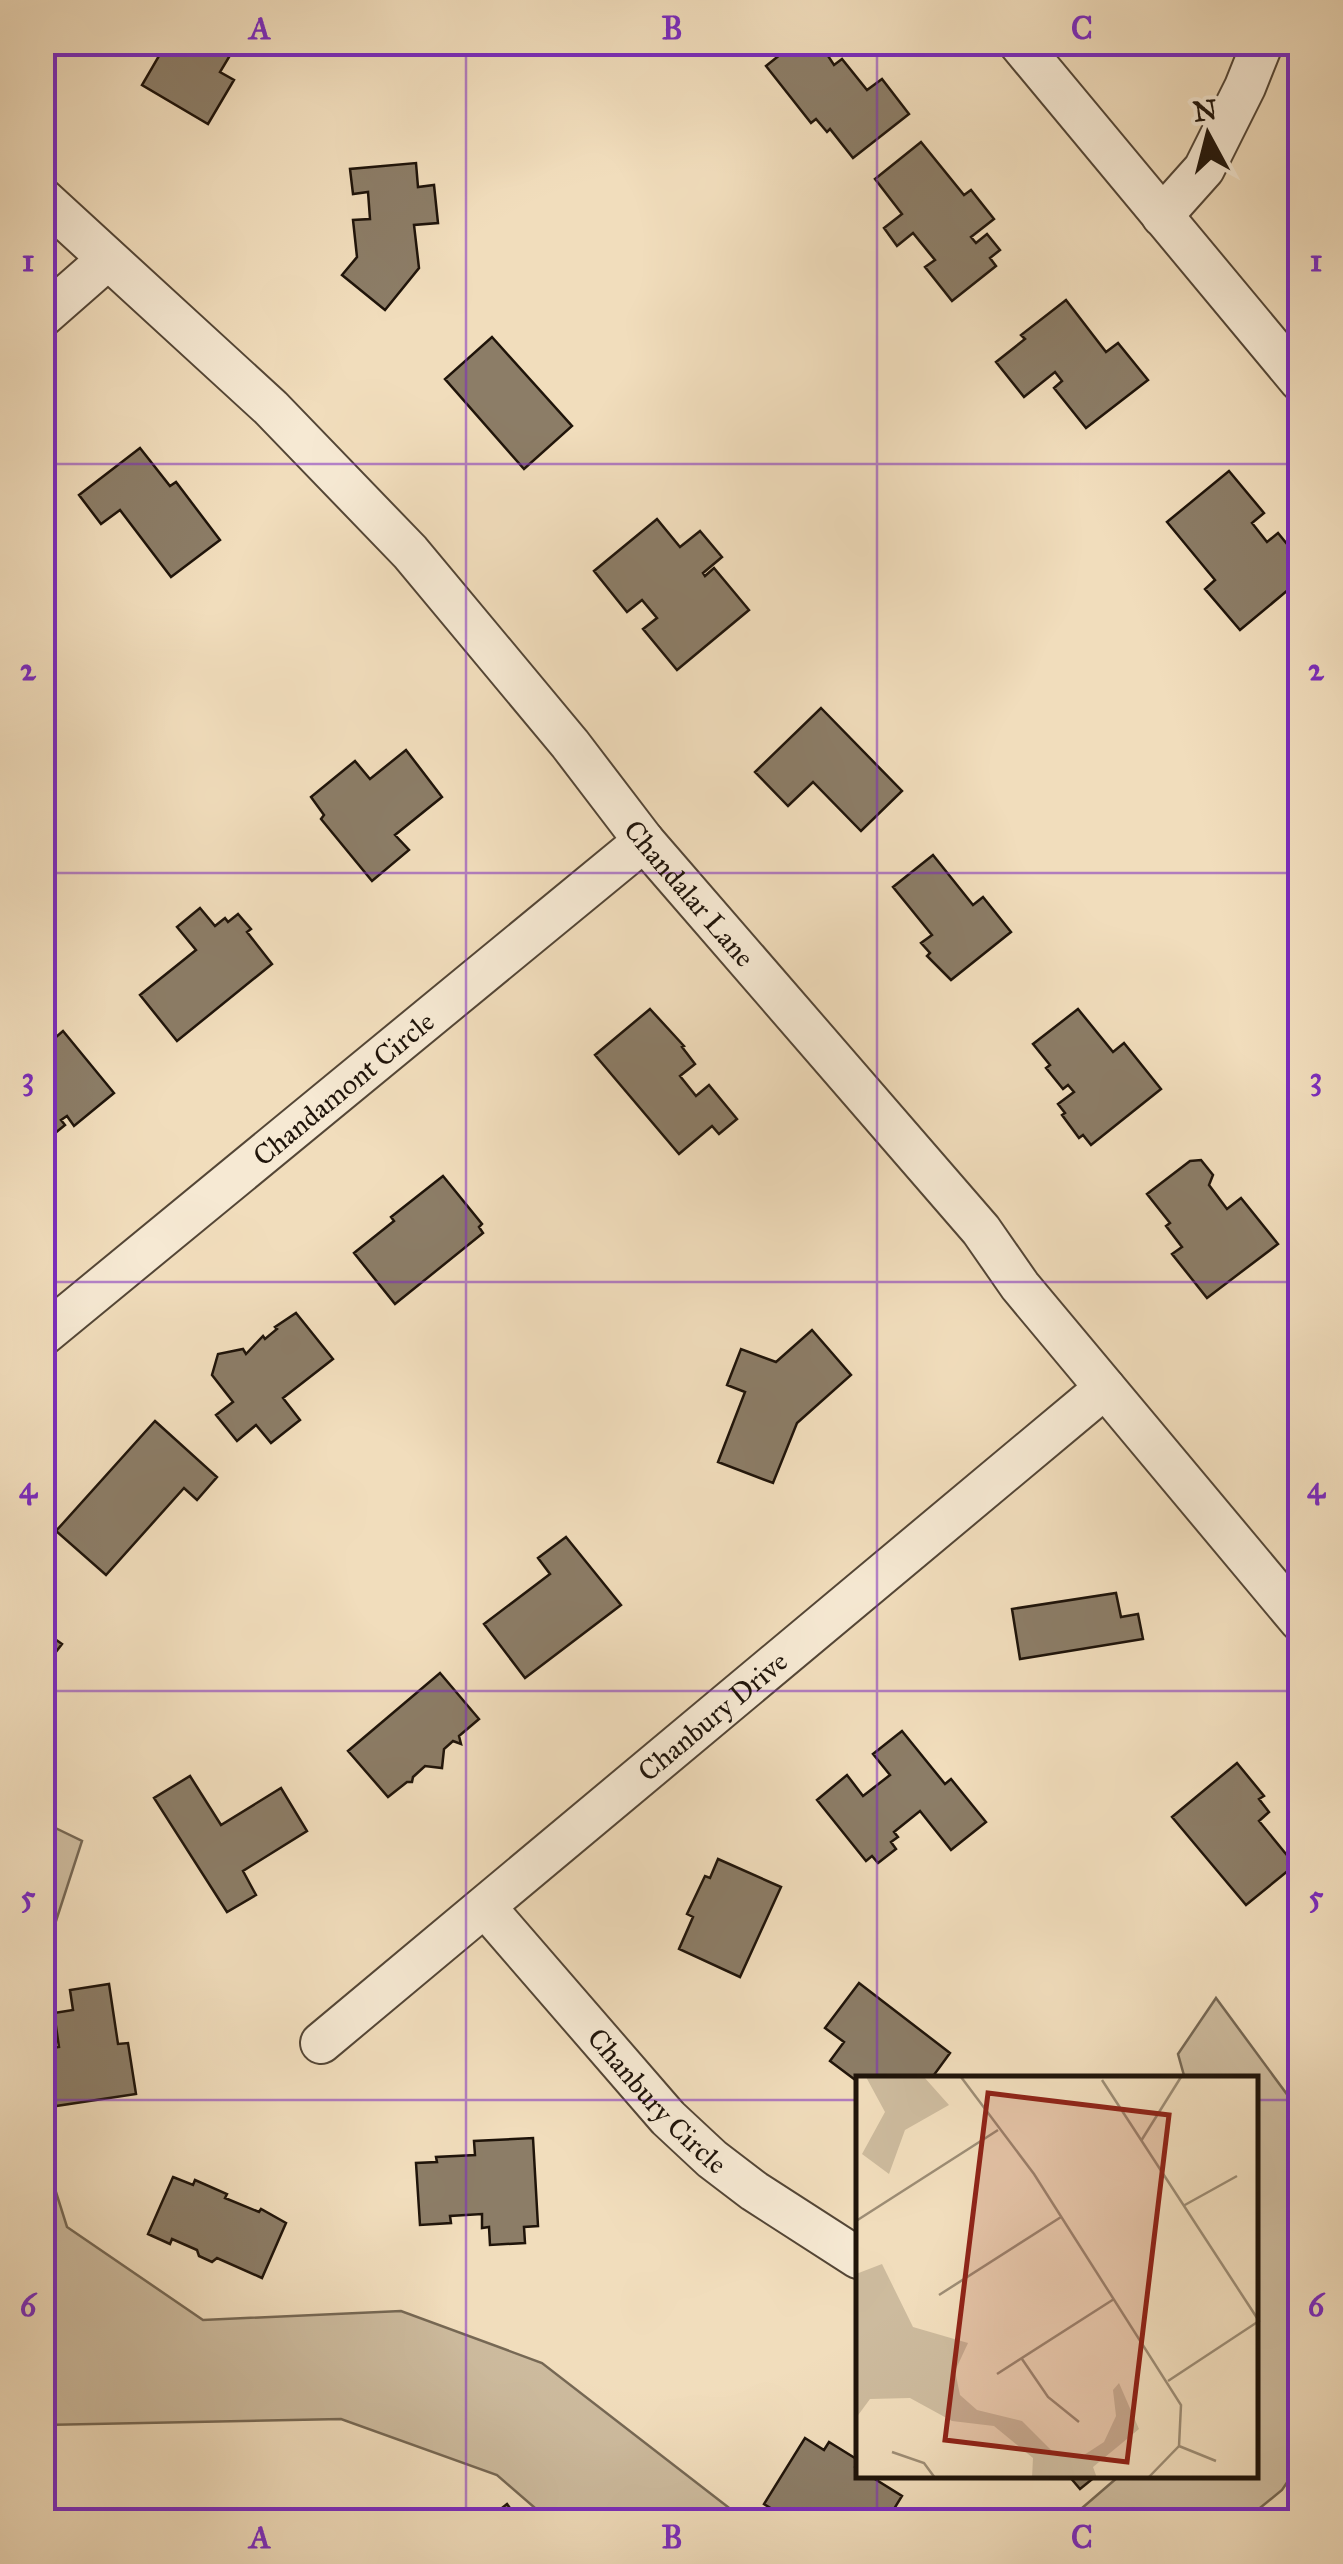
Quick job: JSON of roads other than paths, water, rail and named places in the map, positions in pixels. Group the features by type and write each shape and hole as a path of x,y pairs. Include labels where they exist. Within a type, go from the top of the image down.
{"street":[{"path":"1018,42 1300,381"},
{"path":"1162,216 1204,168 1263,42"},
{"name":"Chandalar Lane","path":"42,198 271,408 410,552 570,744 644,841 980,1230 1020,1286 1300,1621"},
{"path":"42,317 107,260"},
{"name":"Chandamont Circle","path":"42,1336 644,841"},
{"name":"Chanbury Drive","path":"320,2044 1105,1388"},
{"name":"Chanbury Circle","path":"486,1908 668,2118 754,2192 856,2257"}]}
